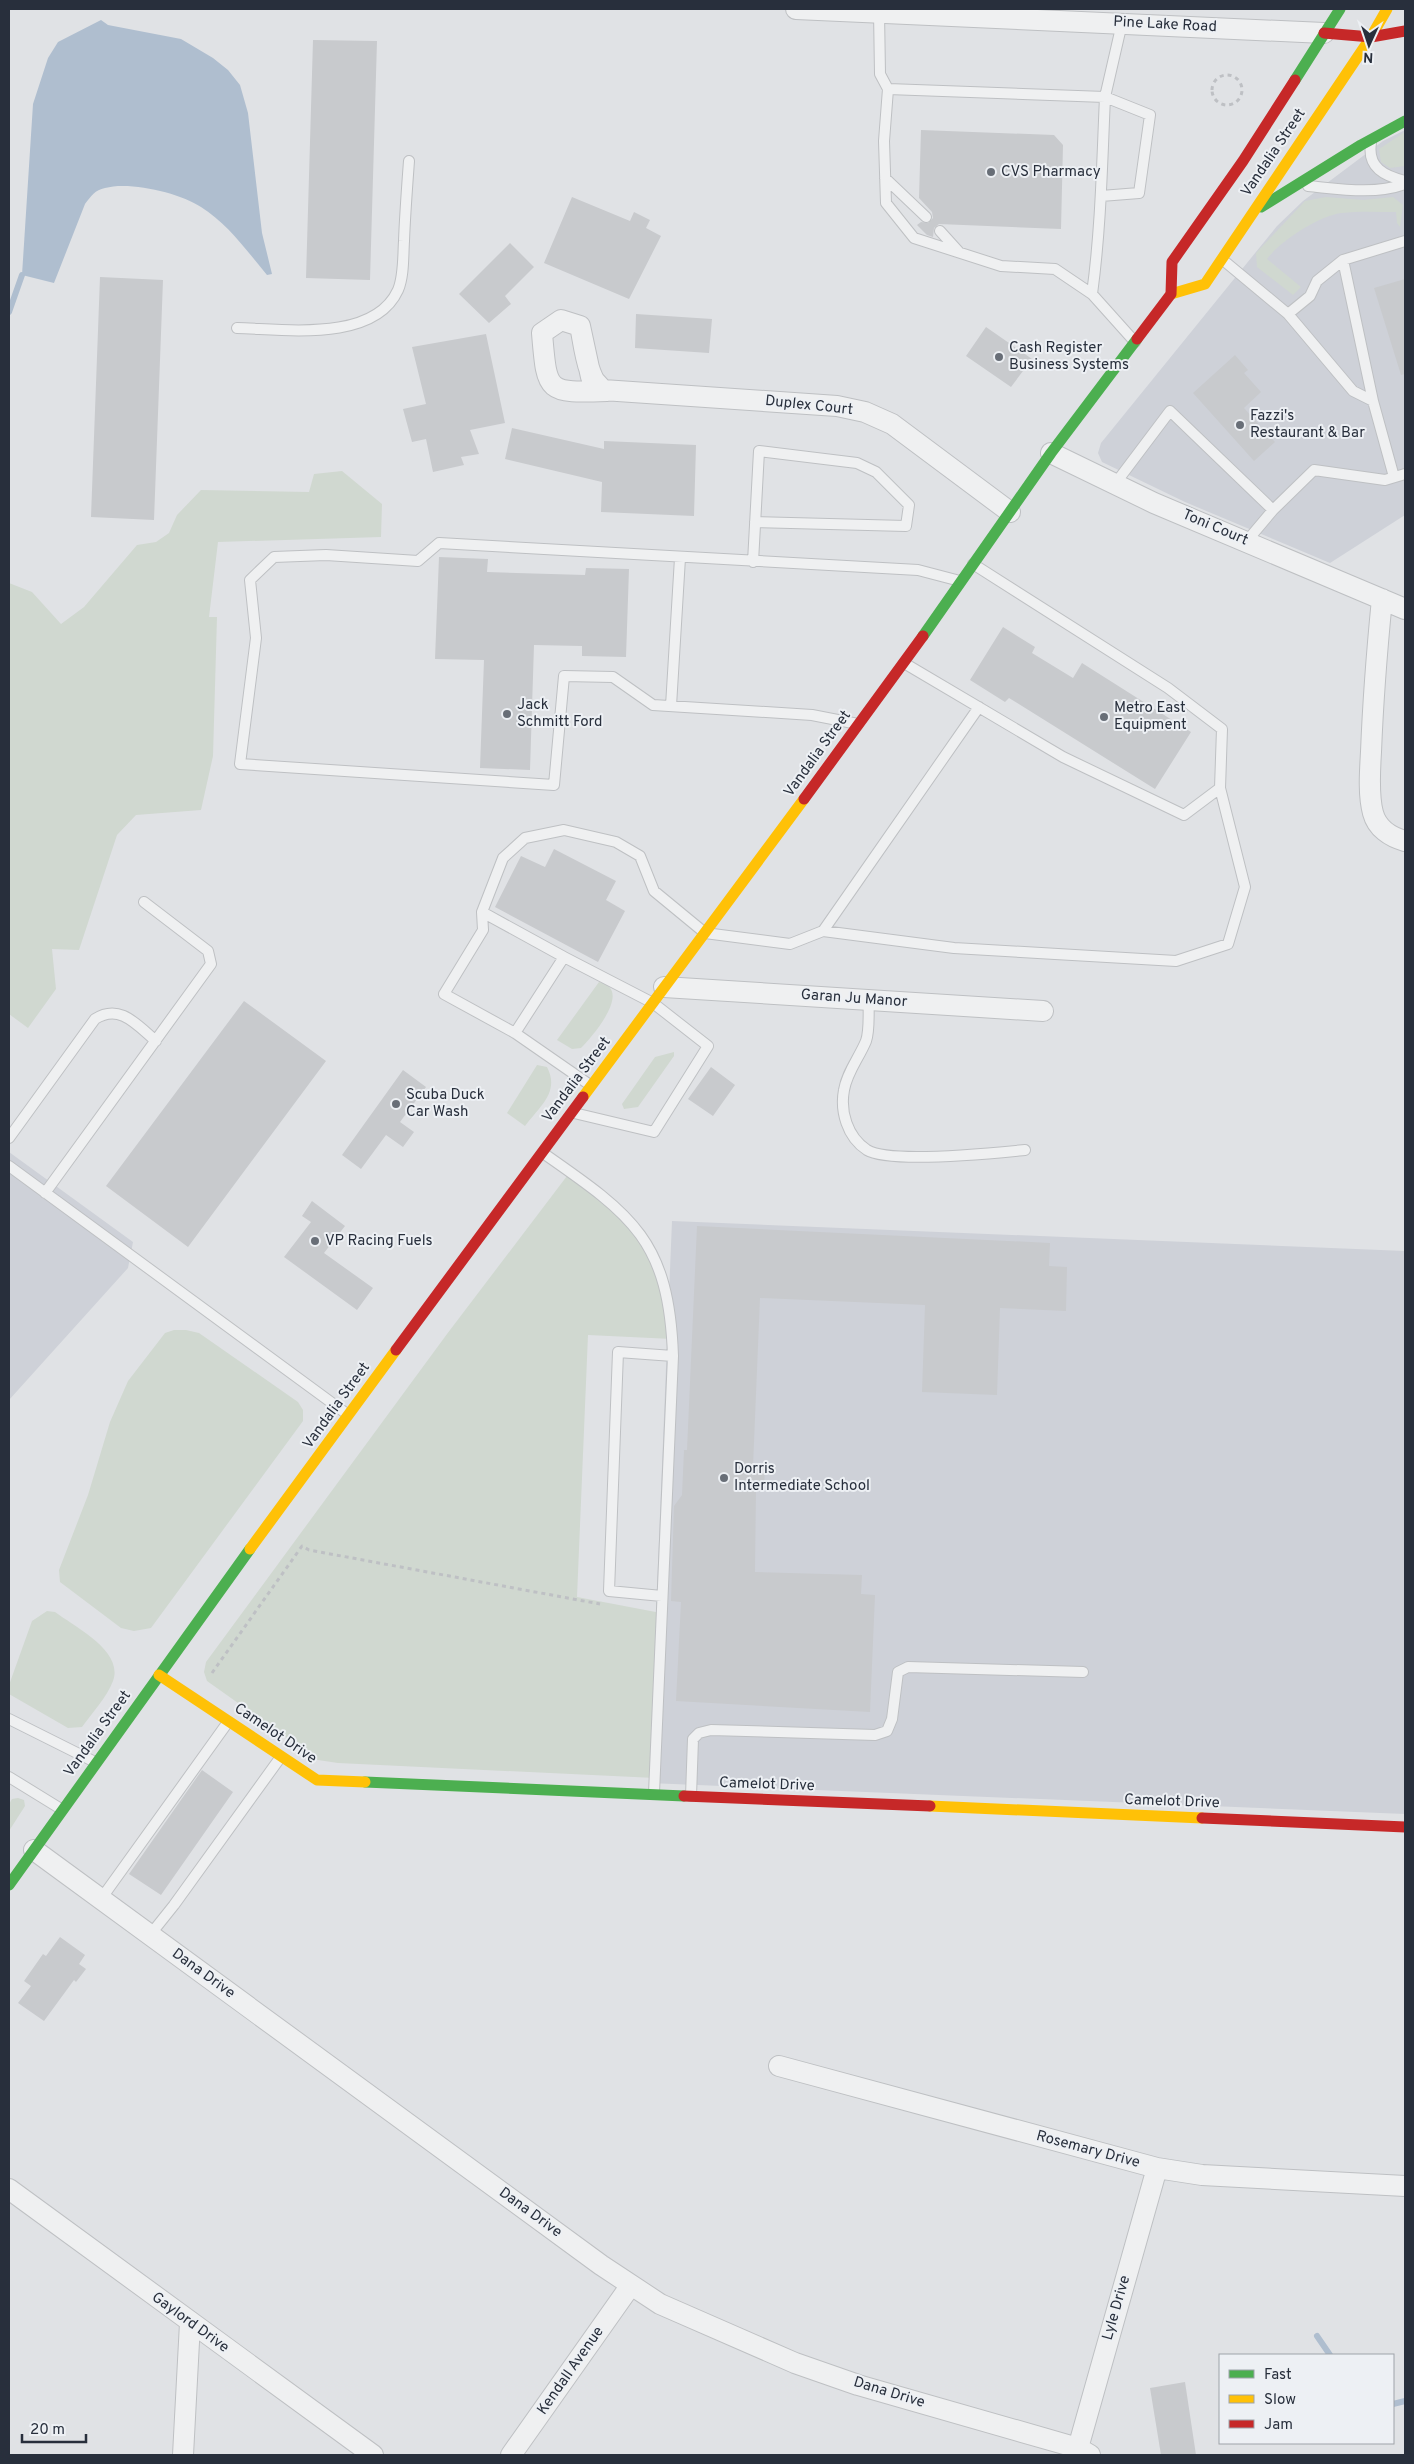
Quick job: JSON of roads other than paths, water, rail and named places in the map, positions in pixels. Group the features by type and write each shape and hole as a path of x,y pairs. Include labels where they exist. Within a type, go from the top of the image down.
{"main road":[{"name":"Vandalia Street","path":"9,1885 348,1415 705,934 858,724 961,582 1051,453 1136,343 1170,294 1172,262 1243,161 1340,9"},
{"name":"Vandalia Street","path":"1170,294 1205,284 1371,37 1387,9"},
{"path":"1324,33 1371,37 1405,31"},
{"path":"1371,37 1397,47"},
{"path":"1252,213 1372,139 1405,122"},
{"name":"Camelot Drive","path":"159,1675 317,1780 1405,1827"}],"street":[{"name":"Pine Lake Road","path":"796,9 1016,14 1122,23 1324,33"},
{"name":"Duplex Court","path":"607,390 837,406 865,412 892,424 1010,512"},
{"name":"Toni Court","path":"1051,453 1115,484 1246,542 1405,609"},
{"path":"1382,599 1373,682 1370,766 1372,812 1378,824 1388,834 1405,841"},
{"name":"Garan Ju Manor","path":"664,987 1043,1011"},
{"name":"Dana Drive","path":"34,1850 631,2285 660,2304 695,2321 795,2363 858,2384 1084,2452"},
{"name":"Rosemary Drive","path":"779,2066 1157,2168 1202,2175 1405,2186"},
{"name":"Lyle Drive","path":"1084,2452 1157,2168"},
{"name":"Gaylord Drive","path":"9,2189 373,2455"},
{"name":"Kendall Avenue","path":"511,2455 631,2285"},
{"path":"183,2455 190,2323"}],"lane":[{"path":"878,10 880,74 888,89 884,141 886,203 914,238 1001,266 1055,269 1092,294 1136,343"},
{"path":"1092,294 1100,238 1105,97 1122,23"},
{"path":"888,89 1105,97 1150,115 1139,192 1101,196"},
{"path":"1372,139 1370,158 1374,165 1389,177 1405,183"},
{"path":"237,328 330,331 358,323 383,309 398,290 402,266 409,161"},
{"path":"886,178 926,217"},
{"path":"1297,185 1363,190 1392,189 1405,183"},
{"path":"940,230 960,253"},
{"path":"1288,314 1310,296 1317,281 1343,260 1405,241"},
{"path":"1222,259 1288,314 1353,391 1373,401"},
{"path":"1343,260 1373,401 1394,477"},
{"path":"1115,484 1170,411 1273,510"},
{"path":"753,562 755,522 759,451 857,463 876,472 909,505 906,526 755,522"},
{"path":"1246,542 1273,510 1314,470 1385,480 1405,474"},
{"path":"858,724 812,715 654,705 613,677 564,676 554,785 240,764 256,638 250,580 274,557 326,555 418,561 439,543 918,570 961,582"},
{"path":"671,706 680,558"},
{"path":"591,1086 515,1033 444,994 484,930 482,912 503,858 524,838 564,830 616,842 640,856 654,891 705,934 790,944 822,932 954,948 1176,961 1228,944 1245,887 1220,788 1222,729 1168,688 973,564"},
{"path":"903,662 1063,757 1184,815 1220,788"},
{"path":"822,932 979,708"},
{"path":"45,1193 211,964 208,951 144,902"},
{"path":"482,912 653,1004 708,1046 654,1132 572,1112"},
{"path":"515,1033 564,957"},
{"path":"870,1000 866,1040 844,1088 842,1103 845,1122 854,1139 868,1150 922,1156 1025,1150"},
{"path":"9,1138 95,1019 110,1012 118,1012 128,1017 156,1041"},
{"path":"542,1153 619,1208 651,1248 666,1293 673,1332 654,1796"},
{"path":"9,1166 348,1415"},
{"path":"662,1596 609,1591 618,1352 673,1356"},
{"path":"691,1797 693,1739 699,1732 712,1730 875,1735 887,1731 892,1719 898,1672 908,1667 1083,1672"},
{"path":"9,1719 96,1763"},
{"path":"101,1899 229,1721"},
{"path":"150,1935 174,1905 281,1757"},
{"path":"9,1777 62,1810"}],"water":[{"path":"101,20 108,25 181,39 213,58 228,70 240,85 248,113 262,233 272,274 267,275 220,221 201,207 168,193 141,187 115,186 98,190 85,204 54,283 22,275 33,104 48,58 58,42"}],"waterway":[{"path":"9,312 22,275"},
{"path":"1317,2336 1329,2354"},
{"path":"1394,2404 1405,2401"}],"place":[{"name":"CVS Pharmacy","path":"991,172"},
{"name":"Cash Register Business Systems","path":"999,357"},
{"name":"Fazzi's Restaurant & Bar","path":"1240,425"},
{"name":"Jack Schmitt Ford","path":"507,714"},
{"name":"Metro East Equipment","path":"1104,717"},
{"name":"Scuba Duck Car Wash","path":"396,1104"},
{"name":"VP Racing Fuels","path":"315,1241"},
{"name":"Dorris Intermediate School","path":"724,1478"}]}
